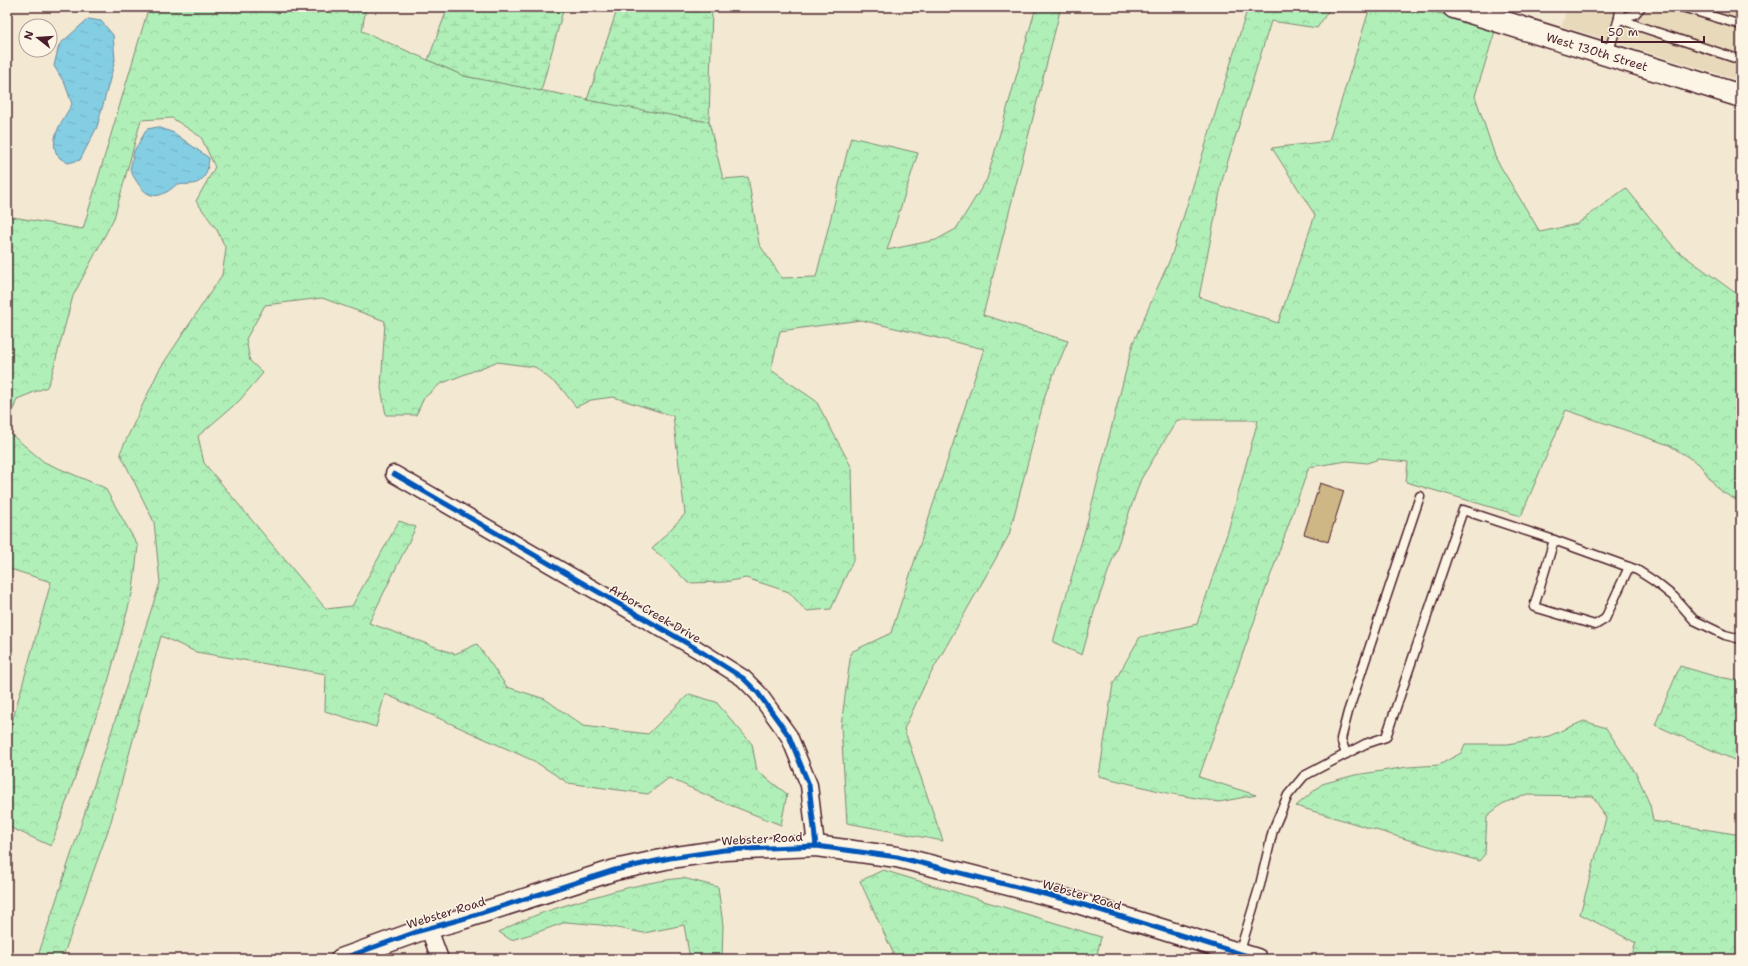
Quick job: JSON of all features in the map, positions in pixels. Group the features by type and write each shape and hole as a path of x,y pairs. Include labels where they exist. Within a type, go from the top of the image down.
{"main road":[{"name":"West 130th Street","path":"1454,7 1741,96"}],"street":[{"name":"Arbor Creek Drive","path":"394,474 690,645 743,678 758,693 789,736 808,785 816,846"},
{"name":"Webster Road","path":"341,959 419,931 615,870 670,858 724,850 816,846 897,857 1068,900 1248,956"},
{"path":"429,929 440,959"}],"lane":[{"path":"1608,55 1619,18 1620,7"},
{"path":"1619,18 1635,14 1641,7"},
{"path":"1682,7 1741,24"},
{"path":"1619,18 1741,60"},
{"path":"1346,754 1342,739 1348,712 1420,496"},
{"path":"1248,956 1260,885 1274,830 1288,795 1304,776 1365,744 1386,737 1463,510 1554,540 1628,567 1654,581 1674,597 1694,620 1725,635 1741,639"},
{"path":"1554,540 1534,607 1595,625 1605,619 1628,567"}],"shaded area":[{"path":"1567,7 1741,7 1741,81 1562,26"}],"green space":[{"path":"146,7 366,7 362,31 464,76 709,122 723,179 748,177 759,244 782,278 816,277 851,137 918,153 887,250 936,240 956,229 987,179 1036,7 1061,7 983,315 1068,341 1046,392 1009,535 926,682 904,729 943,841 847,823 841,726 851,652 891,633 984,349 861,320 780,331 771,370 816,401 852,468 854,558 831,609 806,611 789,592 746,578 725,582 688,583 664,558 652,549 685,514 673,416 613,397 591,400 576,407 561,388 535,367 496,362 440,384 424,398 416,415 386,415 381,388 385,321 322,298 265,305 246,339 250,361 263,373 239,401 198,436 204,463 326,609 352,606 399,521 416,527 369,623 455,654 477,644 507,687 545,699 583,726 648,734 689,694 716,702 752,744 757,771 787,794 781,825 717,800 669,778 648,794 568,783 534,761 385,694 376,727 325,711 326,674 196,652 161,636 110,825 62,959 37,959 160,583 154,522 120,453 159,370 222,275 226,249 217,230 196,201 215,167 201,137 172,118 141,120 114,218 73,296 47,387 17,399 7,428 7,216 83,229 147,13"},
{"path":"448,7 564,7 541,91 464,76 428,60"},
{"path":"618,7 712,7 709,122 587,100"},
{"path":"1248,7 1331,7 1317,28 1271,21 1223,177 1199,297 1278,323 1315,215 1272,148 1329,141 1370,7 1420,7 1495,31 1475,96 1496,159 1540,232 1577,224 1626,188 1676,250 1741,297 1741,503 1719,490 1699,464 1669,445 1566,410 1521,516 1406,482 1408,462 1379,459 1367,463 1347,461 1309,467 1199,777 1256,795 1219,802 1167,793 1099,776 1113,684 1140,637 1197,624 1228,531 1258,420 1177,420 1141,479 1094,612 1082,655 1053,642 1088,519 1133,343 1171,257"},
{"path":"7,431 44,462 105,488 138,546 133,590 108,682 51,846 7,826 7,740 51,582 7,568"},
{"path":"1680,666 1714,676 1741,681 1741,763 1655,725"},
{"path":"1584,721 1606,728 1637,775 1650,805 1653,821 1741,835 1741,952 1739,959 1630,959 1636,943 1580,914 1606,818 1593,796 1523,795 1502,804 1487,816 1485,854 1479,861 1296,806 1322,784 1355,775 1408,767 1439,765 1461,753 1465,744 1508,744 1549,736"},
{"path":"883,870 1101,937 1096,959 896,959 860,881"},
{"path":"683,878 718,887 723,925 722,959 690,959 684,925 644,933 601,925 566,922 511,940 499,932 532,917 578,901 636,886"}],"water":[{"path":"88,19 101,21 113,35 115,60 97,127 80,160 68,163 58,156 54,143 58,129 72,104 65,84 54,66 56,58 58,58 59,45"},
{"path":"158,127 174,133 209,158 206,172 200,181 191,184 177,184 169,191 155,196 144,191 130,170 134,151 147,129"}],"building":[{"path":"1722,7 1741,7 1741,13"},
{"path":"1320,483 1344,491 1328,542 1304,534"}],"cycle path":[{"path":"394,474 697,649 743,678 758,693 789,736 809,785 816,846"},
{"path":"341,959 419,931 462,919 615,870 670,858 724,850 816,846 897,857 1068,900 1257,959"}]}
